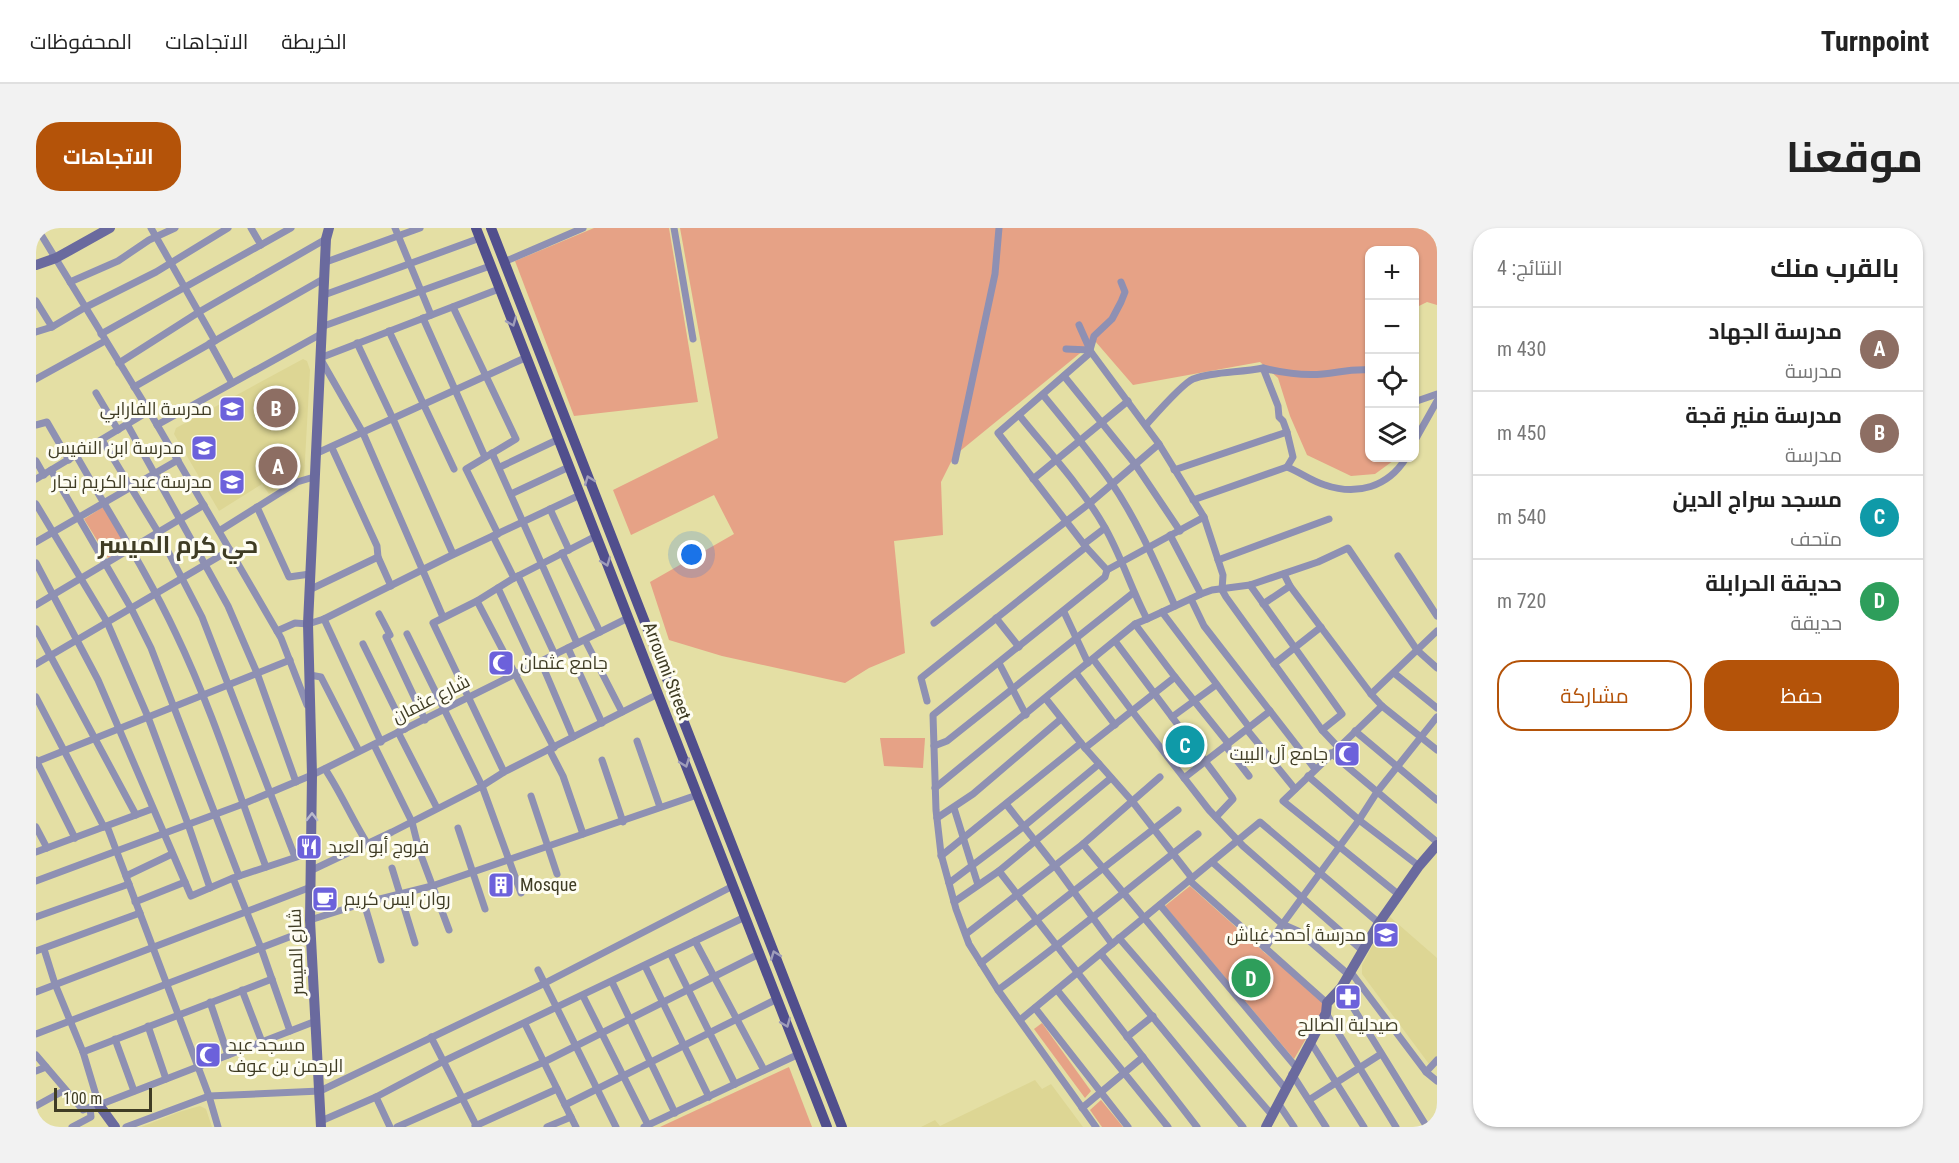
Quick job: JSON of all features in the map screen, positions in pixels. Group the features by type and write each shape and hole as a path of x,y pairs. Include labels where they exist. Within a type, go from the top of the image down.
{"main road":[{"path":"36,265 56,258 110,228"},
{"name":"Arroumi Street","path":"491,228 842,1127"},
{"name":"شارع الميسر","path":"321,1124 310,925 312,775 308,624 321,330 329,231"},
{"name":"Arroumi Street","path":"478,233 827,1127"},
{"path":"1266,1127 1326,1008 1341,988 1398,894 1437,844"},
{"path":"95,1106 115,1127"}],"street":[{"path":"37,228 149,411 277,631 311,714"},
{"path":"151,228 186,287 232,383"},
{"path":"70,282 118,261 149,240 175,228"},
{"path":"36,332 52,327 171,263 228,228"},
{"path":"251,228 261,245"},
{"path":"36,379 186,287 291,228"},
{"path":"395,228 431,315"},
{"path":"326,262 420,228"},
{"path":"674,228 693,339"},
{"path":"955,461 995,274 999,228"},
{"path":"504,262 579,229"},
{"path":"119,363 329,231"},
{"path":"324,294 409,264 478,233"},
{"path":"157,425 321,330 490,266"},
{"path":"134,387 325,278"},
{"path":"1107,570 1085,546 998,433 1091,351 1094,336 1112,319 1121,302 1125,292 1121,282"},
{"path":"443,617 363,433 320,358 499,289"},
{"path":"36,301 52,327"},
{"path":"453,307 516,439 466,469 555,655"},
{"path":"423,318 485,457"},
{"path":"1079,326 1091,351 1159,444 1204,517 1218,560 1222,575 1222,590 1226,597 1322,730 1338,747"},
{"path":"389,331 454,469"},
{"path":"357,344 453,554"},
{"path":"1066,349 1091,351"},
{"path":"315,454 527,357"},
{"path":"1146,425 1191,380 1236,370 1251,371 1263,368 1288,374 1323,374 1349,369 1365,370"},
{"path":"1263,368 1278,406 1279,417 1287,432 1293,457 1305,477 1325,485 1361,490 1372,487 1389,477 1403,462"},
{"path":"1064,376 1135,464 1180,531"},
{"path":"96,393 118,430"},
{"path":"1043,394 1113,484 1148,547 1175,606"},
{"path":"1419,400 1437,394"},
{"path":"1033,478 1128,401"},
{"path":"1419,433 1437,401"},
{"path":"36,479 149,411"},
{"path":"1019,415 1089,503 1105,528 1133,593 1147,618"},
{"path":"36,425 47,422 132,548 156,593 203,695 266,867"},
{"path":"128,424 228,606 256,673 296,782"},
{"path":"1174,470 1287,432"},
{"path":"102,440 158,532 202,617 295,857"},
{"path":"500,467 559,440"},
{"path":"934,623 1113,484 1159,444"},
{"path":"332,448 377,546 378,558 392,586"},
{"path":"492,453 578,643"},
{"path":"1193,500 1287,467 1293,457"},
{"path":"36,542 178,460"},
{"path":"36,461 44,475"},
{"path":"511,494 570,467"},
{"path":"1287,467 1301,473"},
{"path":"51,470 106,563 151,648 215,814 246,911 290,1030"},
{"path":"219,531 297,482 314,477"},
{"path":"277,631 295,623 308,624 324,620 453,554 580,495"},
{"path":"36,504 107,622 148,717 210,888"},
{"path":"36,605 204,505"},
{"path":"257,507 289,577 310,574"},
{"path":"550,509 600,632"},
{"path":"1107,570 1204,517"},
{"path":"1218,560 1329,519"},
{"path":"927,701 921,678 1105,528"},
{"path":"1170,535 1201,594"},
{"path":"504,772 433,623 596,536"},
{"path":"935,788 1135,624 1201,594 1250,585 1348,548 1417,650 1437,668"},
{"path":"36,664 230,550"},
{"path":"1398,556 1437,616"},
{"path":"309,590 378,558"},
{"path":"36,563 78,640 120,728 162,833 191,896 236,877 312,852"},
{"path":"1096,1127 998,990 966,934 941,856 935,788 933,715 1106,577 1107,570"},
{"path":"1284,574 1290,586 1371,694 1382,706 1437,750"},
{"path":"1250,585 1342,714 1322,730"},
{"path":"1263,604 1290,586"},
{"path":"498,588 573,737"},
{"path":"934,746 947,741 1133,593"},
{"path":"1191,599 1204,626 1315,769"},
{"path":"477,601 551,749 584,834"},
{"path":"1064,612 1091,661 1216,818 1243,846 1362,950"},
{"path":"1162,612 1248,731 1295,789"},
{"path":"380,614 390,635 386,638 425,720"},
{"name":"شارع عثمان","path":"36,881 243,804 312,775 628,618"},
{"path":"996,618 1019,647"},
{"path":"324,620 412,822 419,850 449,930"},
{"path":"1135,624 1228,743 1228,750 1249,776"},
{"path":"1274,664 1321,627"},
{"path":"36,629 136,815"},
{"path":"1371,694 1437,631"},
{"path":"407,634 482,786 521,893"},
{"path":"585,640 622,712"},
{"path":"1115,641 1233,799 1216,818"},
{"path":"363,644 437,808"},
{"path":"568,648 602,723"},
{"path":"75,838 36,761 290,660"},
{"path":"999,663 1026,715"},
{"path":"1077,673 1115,724"},
{"path":"1394,673 1437,708"},
{"path":"310,675 321,677 359,751"},
{"path":"941,856 1006,804 1175,677"},
{"path":"1172,717 1216,685"},
{"path":"312,870 412,822 504,772 658,694"},
{"path":"36,697 116,851 198,1066 218,1127"},
{"path":"1046,699 1083,746 1132,801 1191,879 1326,1008 1396,1127"},
{"path":"1382,706 1283,801 1398,894"},
{"path":"1184,777 1270,711"},
{"path":"1264,948 1359,820 1377,792 1437,717"},
{"path":"937,818 973,794 1061,719"},
{"path":"1355,731 1437,800"},
{"path":"637,741 660,807"},
{"path":"1331,753 1437,844"},
{"path":"602,760 623,822"},
{"path":"949,883 1023,827 1099,764"},
{"path":"325,769 367,843"},
{"path":"1308,776 1359,820 1419,866"},
{"path":"966,934 1083,844 1160,777"},
{"path":"954,902 999,871 1111,778"},
{"path":"36,1034 261,948 364,903 432,886 697,795"},
{"path":"531,796 557,874"},
{"path":"1006,804 1112,944"},
{"path":"954,808 978,885"},
{"path":"36,852 152,809"},
{"path":"981,963 1178,810"},
{"path":"1020,1020 1260,822 1379,923"},
{"path":"36,827 46,848"},
{"path":"458,828 485,909"},
{"path":"998,990 1198,834"},
{"path":"1083,844 1285,1088"},
{"path":"126,876 172,854"},
{"path":"1212,862 1282,924 1298,931 1349,973 1426,1072 1437,1082"},
{"path":"392,868 415,943"},
{"path":"999,871 1197,1127"},
{"path":"135,902 185,882"},
{"path":"36,917 129,884"},
{"path":"126,1127 209,1096 320,1091 545,983 733,886"},
{"path":"36,992 311,887"},
{"path":"364,903 381,960"},
{"path":"1160,904 1294,1071 1326,1127"},
{"path":"72,1127 91,1117 95,1106 83,1052 40,950 140,913"},
{"path":"321,1124 444,1061 745,917"},
{"path":"1119,938 1272,1115"},
{"path":"695,941 764,1071"},
{"path":"670,953 735,1084"},
{"path":"397,1127 544,1062 759,954"},
{"path":"1101,954 1243,1127"},
{"path":"645,966 709,1097"},
{"path":"538,970 616,1127"},
{"path":"83,1052 272,979"},
{"path":"612,982 675,1113"},
{"path":"1341,988 1426,1127"},
{"path":"242,990 262,1042"},
{"path":"1057,990 1168,1127"},
{"path":"583,996 646,1126 799,1054"},
{"path":"565,1105 777,999"},
{"path":"210,1002 228,1055"},
{"path":"1035,1008 1128,1127"},
{"path":"1127,1037 1153,1016"},
{"path":"36,1055 82,1110 316,1021"},
{"path":"525,1024 576,1127"},
{"path":"148,1026 166,1078"},
{"path":"431,1037 476,1126 557,1089"},
{"path":"115,1039 134,1091"},
{"path":"1310,1041 1365,1127"},
{"path":"1309,1100 1381,1054"},
{"path":"1082,1108 1143,1057"},
{"path":"1426,1072 1437,1060"},
{"path":"36,1071 46,1067"},
{"path":"36,1106 65,1090"},
{"path":"376,1097 390,1127"},
{"path":"1278,1103 1294,1127"},
{"path":"548,1127 571,1117"}],"shaded area":[{"path":"594,228 669,228 698,402 574,416 515,261"},
{"path":"680,228 1437,228 1437,305 1427,302 1419,306 1419,246 1365,246 1365,462 1392,462 1375,474 1351,476 1307,455 1290,416 1278,378 1260,362 1133,385 1095,341 954,456 941,482 943,535 894,541 905,653 869,668 845,683 722,656 669,640 650,582 734,534 714,495 631,535 613,490 718,438"},
{"path":"303,359 307,361 310,370 304,478 294,479 269,494 262,484 219,511 174,434 176,428"},
{"path":"103,507 128,547 108,558 84,519"},
{"path":"880,738 925,738 923,768 884,766"},
{"path":"1190,886 1265,953 1327,1003 1294,1059 1165,906"},
{"path":"1390,917 1437,958 1437,1056 1429,1064 1362,974 1362,965"},
{"path":"1042,1023 1091,1091 1085,1098 1034,1029"},
{"path":"789,1067 812,1127 660,1127"},
{"path":"1035,1080 1042,1089 1051,1084 1083,1127 921,1127 935,1120 940,1126"},
{"path":"1101,1100 1123,1127 1102,1127 1090,1110"},
{"path":"200,1106 206,1109 212,1127 141,1127 179,1112"}],"place":[{"name":"مدرسة منير قجة","path":"276,408"},
{"name":"مدرسة الفارابي","path":"232,409"},
{"name":"مدرسة ابن النفيس","path":"204,448"},
{"name":"مدرسة الجهاد","path":"278,466"},
{"name":"مدرسة عبد الكريم نجار","path":"232,482"},
{"name":"جامع عثمان","path":"501,663"},
{"name":"مسجد سراج الدين","path":"1185,745"},
{"name":"جامع آل البيت","path":"1347,754"},
{"name":"فروج أبو العبد","path":"309,847"},
{"name":"Mosque","path":"501,885"},
{"name":"روان ايس كريم","path":"325,899"},
{"name":"مدرسة أحمد غباش","path":"1386,935"},
{"name":"حديقة الحرابلة","path":"1251,978"},
{"name":"صيدلية الصالح","path":"1348,997"},
{"name":"مسجد عبد الرحمن بن عوف","path":"208,1055"}],"district":[{"name":"حي كرم الميسر","path":"178,545"}]}
